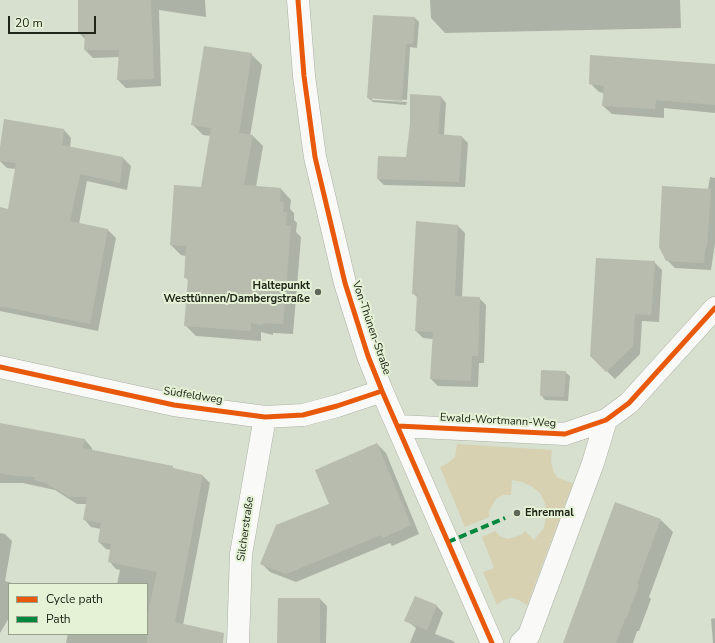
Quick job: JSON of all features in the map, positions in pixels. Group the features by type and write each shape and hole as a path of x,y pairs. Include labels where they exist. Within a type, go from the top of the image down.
{"street":[{"name":"Von-Thünen-Straße","path":"298,0 304,76 315,157 345,283 368,356 382,391 492,643"},
{"name":"Ewald-Wortmann-Weg","path":"398,426 565,434 606,420 629,403 715,308"},
{"name":"Südfeldweg","path":"0,367 174,405 265,417 303,414 338,406 382,391"},
{"name":"Silcherstraße","path":"238,643 241,554 265,417"},
{"path":"521,643 529,634 591,467 606,420"}],"shaded area":[{"path":"457,444 552,450 551,460 553,471 558,478 573,483 527,605 517,599 510,598 503,600 497,605 483,572 494,568 482,537 495,531 500,536 508,539 523,534 525,531 534,540 544,528 546,515 545,503 540,493 531,486 512,480 511,495 503,495 496,499 489,511 489,517 465,527 440,467 455,457"}],"building":[{"path":"78,0 151,0 154,79 117,80 119,50 84,50 85,34 78,34"},
{"path":"373,15 415,17 413,44 406,44 402,101 367,98"},
{"path":"204,46 252,53 239,133 253,135 244,185 281,188 280,201 284,202 283,212 287,212 286,225 291,226 283,324 263,323 263,325 251,323 251,331 184,326 188,278 184,278 186,246 170,245 174,185 201,187 211,128 191,125"},
{"path":"590,55 715,64 715,105 656,100 655,109 602,106 604,86 589,84"},
{"path":"410,94 441,96 438,134 462,136 459,182 377,179 378,156 406,157 410,124"},
{"path":"4,119 64,129 62,145 123,157 120,183 80,174 70,221 108,229 90,324 0,306 0,207 8,209 16,163 0,161 0,147"},
{"path":"662,186 711,189 707,245 704,263 666,261 659,247"},
{"path":"416,221 458,225 455,296 480,297 478,356 472,356 471,381 430,379 433,332 415,331 417,294 412,294"},
{"path":"596,258 655,261 651,315 635,314 633,346 606,372 590,356"},
{"path":"541,370 566,371 564,397 540,396"},
{"path":"0,423 85,439 83,448 173,466 173,468 203,475 175,622 224,633 223,643 147,643 148,613 157,572 108,562 111,544 98,542 101,523 83,520 87,497 69,497 46,483 34,480 35,477 15,476 0,473"},
{"path":"377,443 411,525 383,538 381,535 286,574 260,564 276,525 329,504 315,470"},
{"path":"615,502 661,519 637,584 639,585 616,643 563,643"},
{"path":"415,596 437,605 427,630 404,621"},
{"path":"278,598 320,598 320,643 277,643"}],"marked path":[{"path":"448,542 505,518"}],"cycle path":[{"path":"298,0 304,76 315,157 345,283 368,356 382,391 492,643"},
{"path":"398,426 565,434 606,420 629,403 715,308"},
{"path":"0,367 174,405 265,417 303,415 337,406 382,391"}],"place":[{"name":"Haltepunkt Westtünnen/Dambergstraße","path":"318,292"},
{"name":"Ehrenmal","path":"517,513"}]}
